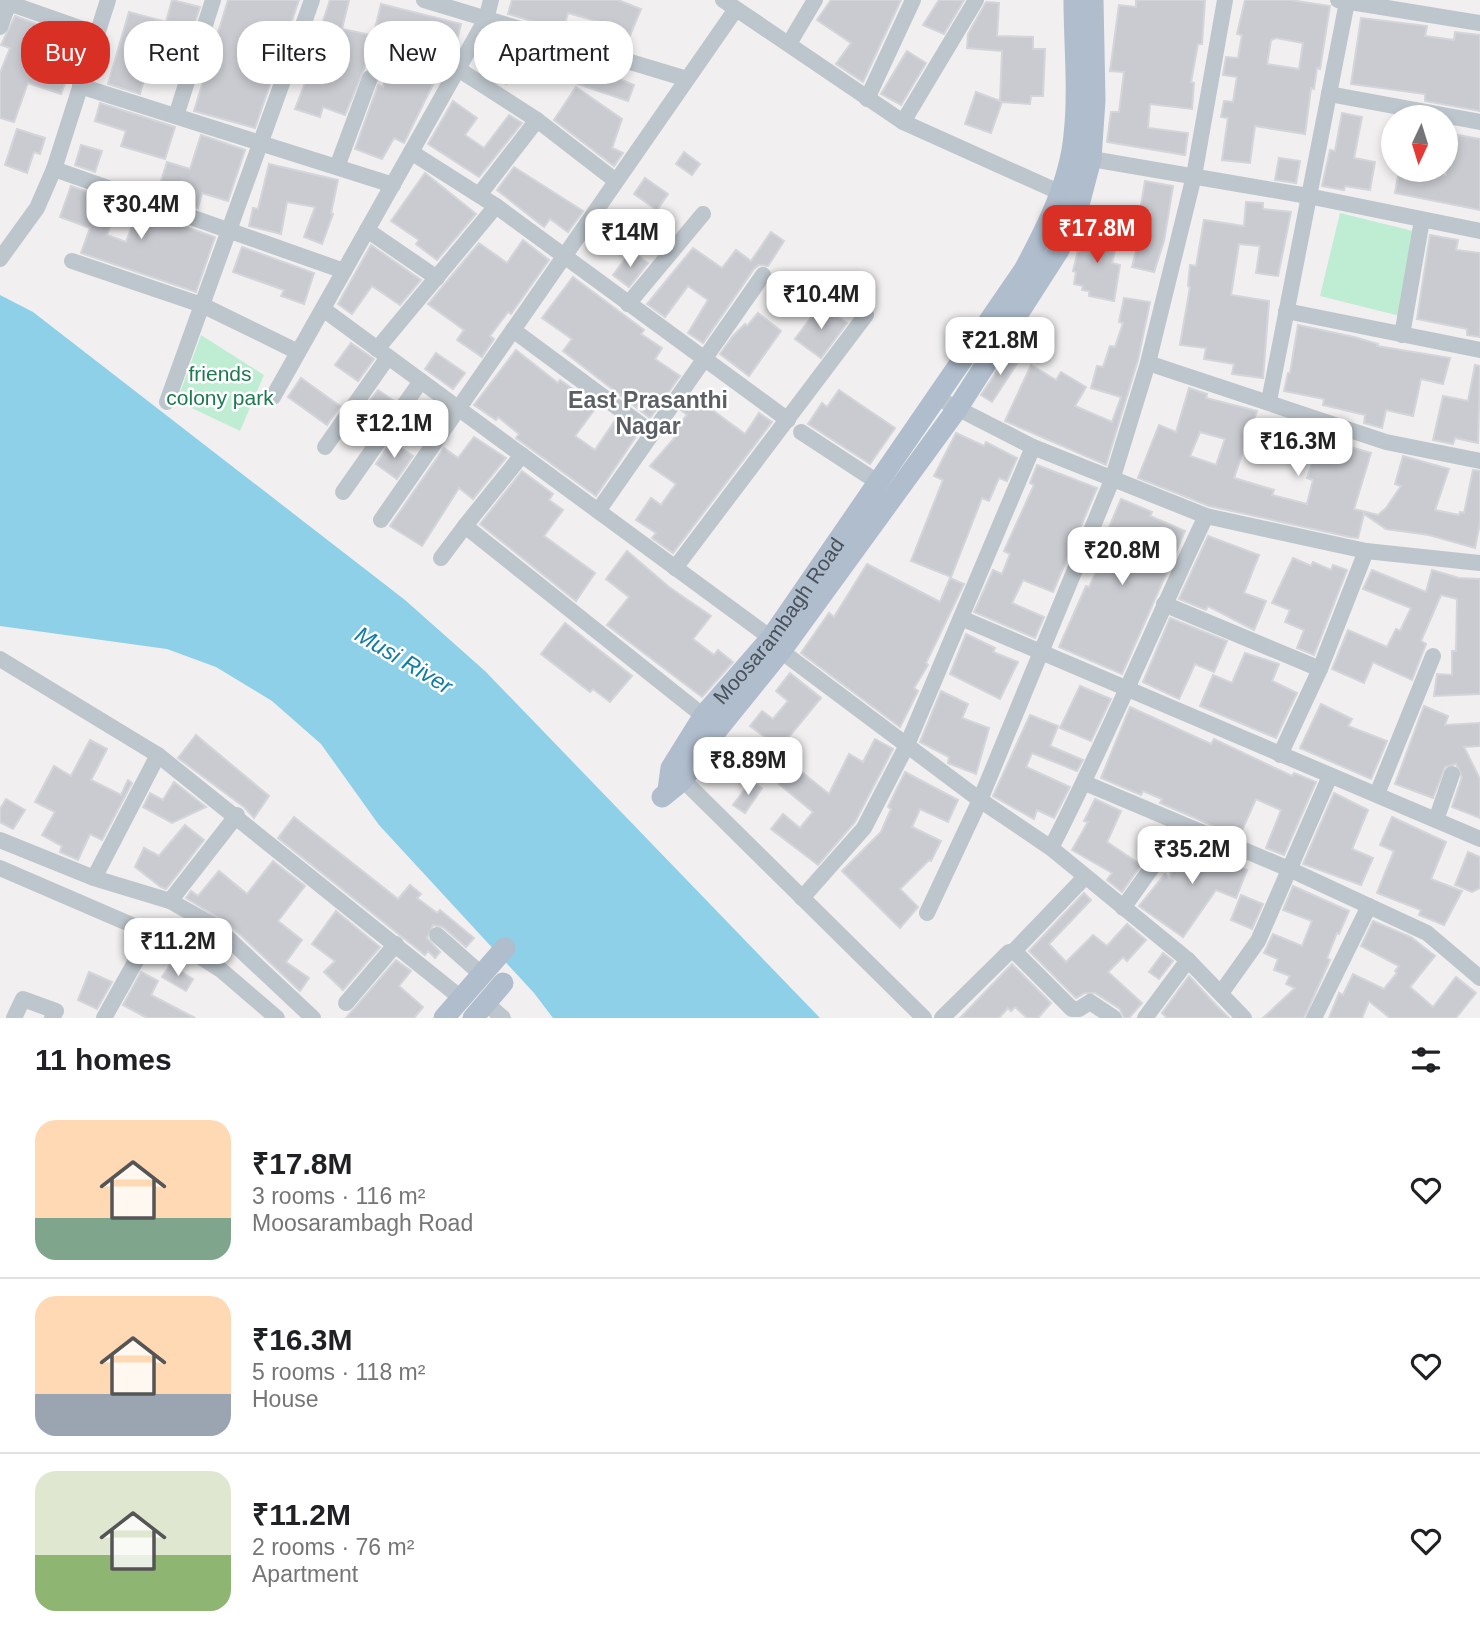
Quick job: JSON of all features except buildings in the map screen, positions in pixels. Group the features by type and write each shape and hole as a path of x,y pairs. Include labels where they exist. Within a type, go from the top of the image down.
{"main road":[{"name":"Moosarambagh Road","path":"776,644 879,483 1024,270 1046,229 1060,193 1081,157 1074,135 1074,0"},
{"name":"Moosarambagh Road","path":"671,784 711,722 776,644 957,409 1050,267 1080,201 1081,157 1095,100 1093,0"},
{"path":"443,1018 505,948"},
{"path":"480,1011 503,983"}],"street":[{"path":"101,21 108,0"},
{"path":"176,116 213,0"},
{"path":"167,402 312,0"},
{"path":"424,0 687,79"},
{"path":"460,65 486,19 491,0"},
{"path":"790,42 815,0"},
{"path":"867,99 913,0"},
{"path":"904,121 976,0"},
{"path":"927,913 979,800 1112,480 1148,363 1194,176 1225,0"},
{"path":"0,27 6,1 61,21"},
{"path":"1269,401 1329,94 1343,1 1438,7 1480,23"},
{"path":"381,520 687,79 729,4 790,42 867,99 904,121 1080,201"},
{"path":"460,70 537,120 617,181"},
{"path":"337,167 368,84"},
{"path":"273,397 450,84"},
{"path":"0,260 37,208 54,169 80,86 393,184"},
{"path":"1329,94 1480,122"},
{"path":"478,195 537,120"},
{"path":"411,152 496,206 702,360 788,420"},
{"path":"1081,157 1308,196 1480,231"},
{"path":"54,169 344,271"},
{"path":"325,447 382,353 437,278 496,206"},
{"path":"628,304 703,214"},
{"path":"1402,335 1422,220"},
{"path":"367,230 437,278"},
{"path":"72,261 202,305 298,352"},
{"path":"598,511 764,275"},
{"path":"675,568 866,315 828,293"},
{"path":"323,309 675,568 979,800 1051,848 1188,960 1244,1018"},
{"path":"1286,311 1480,350"},
{"path":"513,330 652,433"},
{"path":"1148,363 1386,442 1480,461"},
{"path":"343,492 421,381"},
{"path":"938,397 1033,447 1206,516 1366,551 1480,563"},
{"path":"801,432 879,483"},
{"path":"802,898 864,828 907,745 1033,447"},
{"path":"441,558 522,455"},
{"path":"1051,848 1130,688 1164,604 1206,516"},
{"path":"465,526 711,722"},
{"path":"1280,755 1320,669 1366,551"},
{"path":"1164,604 1320,669"},
{"path":"961,618 1480,839"},
{"path":"1377,794 1433,656"},
{"path":"0,659 158,755 237,815 461,998"},
{"path":"94,878 158,755"},
{"path":"1436,820 1452,774"},
{"path":"1221,993 1258,941 1329,776"},
{"path":"1085,783 1289,869 1427,933 1477,970"},
{"path":"671,784 802,898 924,1018"},
{"path":"170,901 237,815"},
{"path":"1123,908 1182,824"},
{"path":"0,840 94,878 170,901 215,926 313,1018"},
{"path":"0,868 190,950 221,970 277,1018"},
{"path":"942,1018 1009,952 1014,951 1085,877"},
{"path":"1314,1018 1369,906"},
{"path":"437,935 481,974"},
{"path":"346,1003 396,944"},
{"path":"104,1018 142,950"},
{"path":"1014,951 1072,1009 1079,1009 1090,1002 1114,1018"},
{"path":"1144,1018 1188,960"},
{"path":"14,1018 23,999 56,1011 52,1018"},
{"path":"480,1011 503,1018"}],"green space":[{"path":"1340,213 1413,231 1400,316 1320,296"},
{"name":"friends colony park","path":"201,335 264,375 240,431 177,401"}],"water":[{"name":"Musi River","path":"0,295 33,312 405,600 485,671 820,1018 553,1018 534,993 379,825 321,744 272,701 216,667 167,649 0,626"}],"district":[{"name":"East Prasanthi Nagar","path":"648,413"}]}
